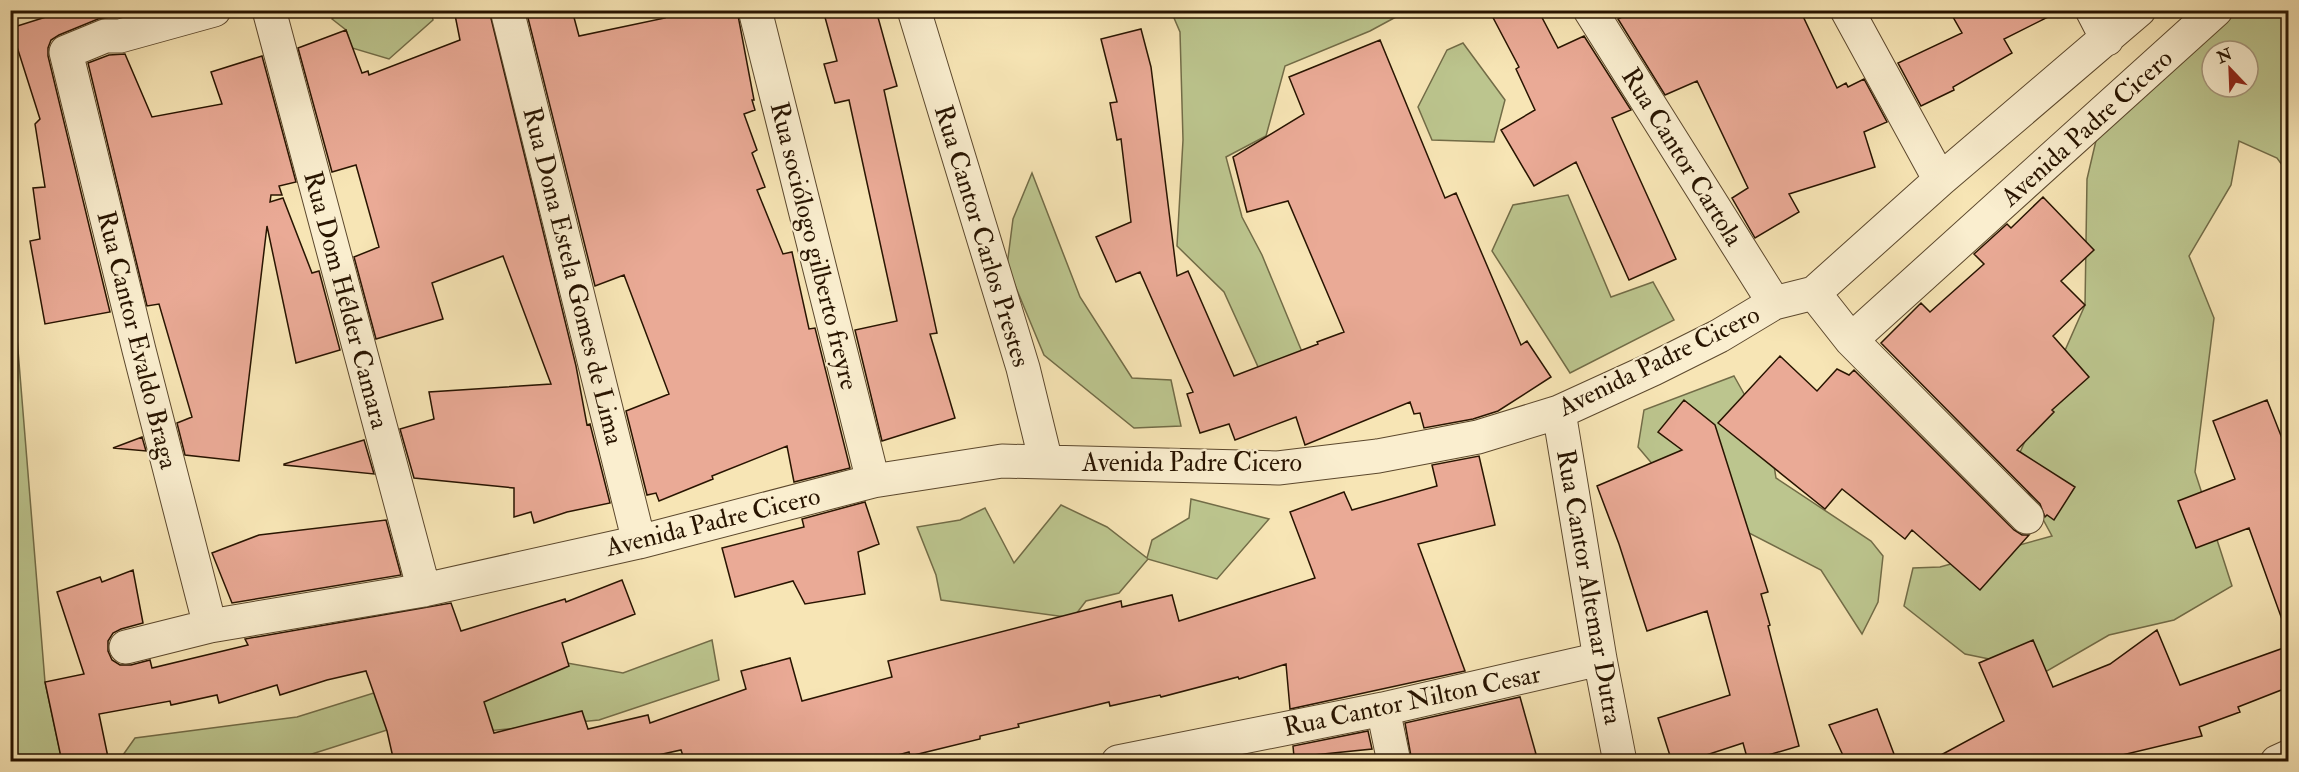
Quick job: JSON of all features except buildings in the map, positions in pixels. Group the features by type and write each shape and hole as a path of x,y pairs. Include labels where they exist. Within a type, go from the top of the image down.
{"street":[{"name":"Rua Cantor Evaldo Braga","path":"210,626 66,52 105,36 120,36 214,10"},
{"name":"Rua Dom Hélder Camara","path":"269,10 424,590"},
{"name":"Rua Dona Estela Gomes de Lima","path":"507,10 639,542"},
{"name":"Rua sociólogo gilberto freyre","path":"755,10 873,481"},
{"name":"Rua Cantor Carlos Prestes","path":"914,10 1023,368 1046,462"},
{"name":"Rua Cantor Cartola","path":"1590,10 1774,303"},
{"path":"1847,10 1940,180"},
{"path":"2092,10 2107,39"},
{"name":"Avenida Padre Cicero","path":"126,647 210,626 424,590 639,542 873,481 1002,461 1278,468 1378,456 1478,437 1558,412 1719,336 1774,303 1814,293 1940,180 2139,10"},
{"name":"Avenida Padre Cicero","path":"1851,340 2216,10"},
{"path":"1814,293 1851,340 2027,517"},
{"name":"Rua Cantor Altemar Dutra","path":"1558,412 1620,762"},
{"name":"Rua Cantor Nilton Cesar","path":"1118,762 1156,758 1600,659"},
{"path":"1383,709 1394,762"},
{"path":"2277,762 2289,757"}],"green space":[{"path":"431,10 433,20 389,59 352,48 346,30 332,19 339,11"},
{"path":"1171,11 1407,11 1370,31 1285,66 1266,136 1226,157 1242,217 1262,255 1314,381 1274,402 1224,292 1177,246 1183,140 1180,32"},
{"path":"2230,11 2288,11 2288,173 2277,158 2239,141 2231,185 2189,256 2214,318 2195,472 2232,586 2174,620 2109,635 2047,671 1965,654 1904,606 1913,568 1940,567 2052,536 2014,466 2085,305 2087,179 2098,132"},
{"path":"1463,43 1505,100 1494,142 1432,140 1418,107 1447,50"},
{"path":"1032,173 1080,297 1132,378 1171,380 1181,426 1134,428 1044,355 1007,266 1013,219"},
{"path":"1568,195 1611,297 1653,282 1674,320 1570,373 1492,251 1513,205"},
{"path":"10,252 45,682 62,761 11,761"},
{"path":"1734,376 1770,440 1776,478 1871,541 1883,556 1878,602 1862,634 1821,570 1681,498 1638,447 1644,410"},
{"path":"1191,499 1269,519 1217,579 1148,559 1119,593 1086,601 1073,618 941,600 936,575 917,527 960,520 985,508 1014,563 1061,505 1107,527 1147,558 1152,540 1189,518"},
{"path":"712,640 719,680 599,720 457,734 387,730 290,761 118,762 135,738 297,717 505,652 623,673"}]}
